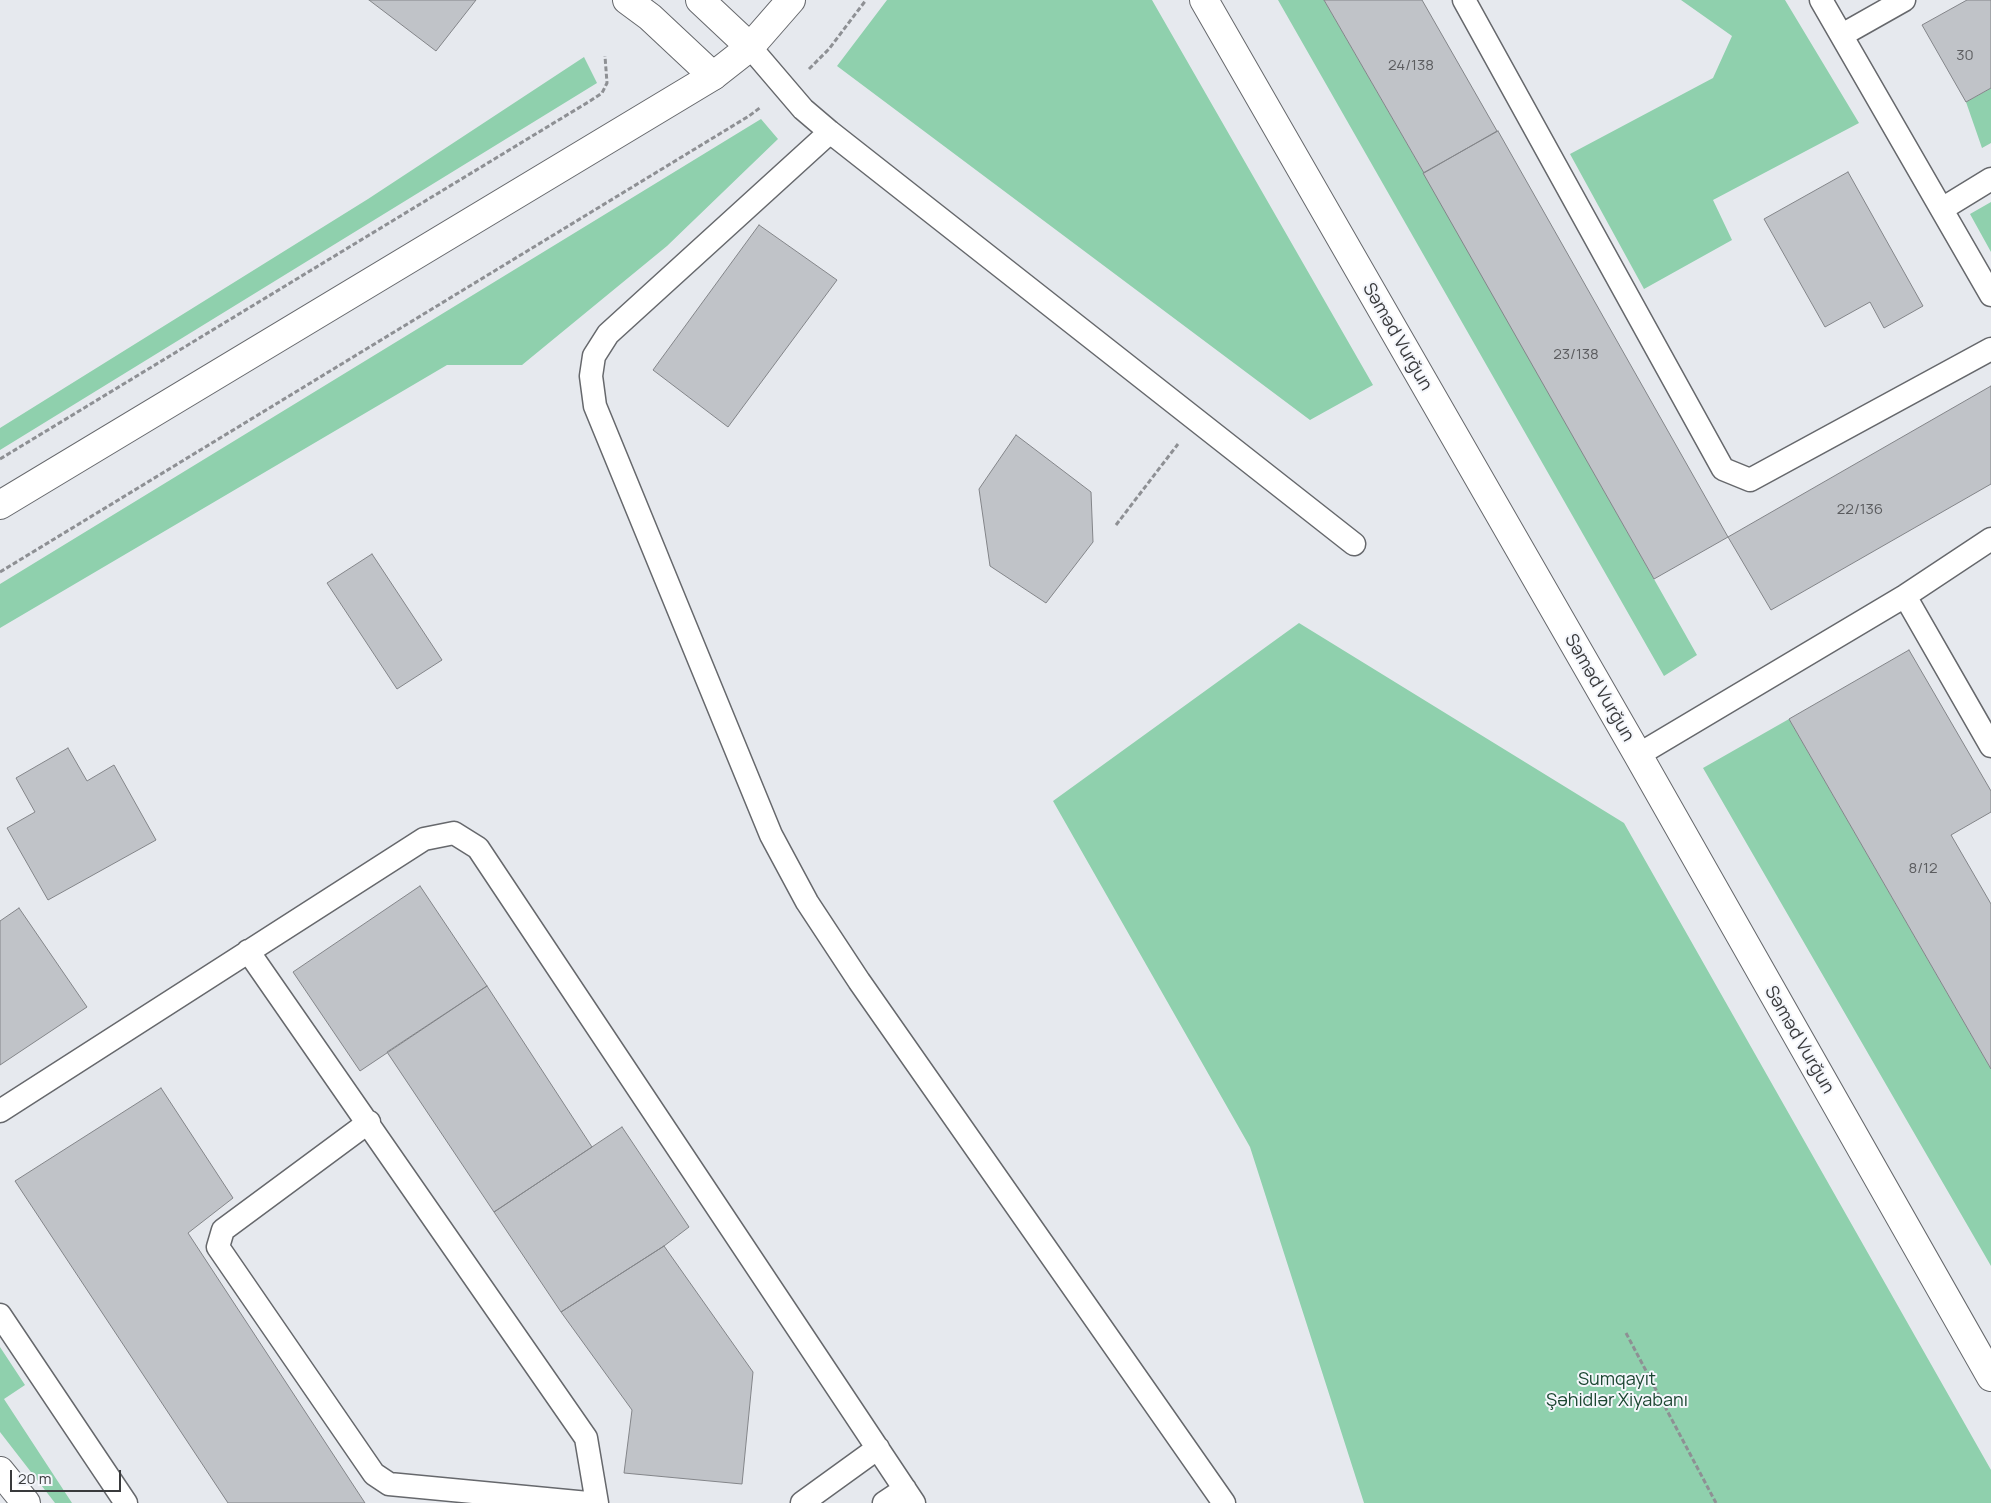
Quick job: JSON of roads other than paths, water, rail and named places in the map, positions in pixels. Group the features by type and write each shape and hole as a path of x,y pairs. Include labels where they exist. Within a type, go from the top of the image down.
{"main road":[{"path":"627,0 650,17 713,76"},
{"path":"700,0 750,47"},
{"path":"0,504 713,76 750,47 791,0"},
{"name":"Səməd Vurğun","path":"1204,0 1638,755 1991,1377"},
{"path":"0,1471 26,1503"}],"lane":[{"path":"1464,0 1723,469 1750,480 1991,349"},
{"path":"1821,0 1991,295"},
{"path":"1842,35 1904,0"},
{"path":"750,47 803,109 830,132 1354,544"},
{"path":"830,132 608,334 594,356 591,376 595,406 771,835 807,902 859,981 1224,1503"},
{"path":"1942,209 1991,179"},
{"path":"1638,755 1905,596 1991,539"},
{"path":"1905,596 1991,746"},
{"path":"0,1111 424,839 454,833 478,848 909,1496 884,1503"},
{"path":"248,951 369,1122 586,1438 597,1503"},
{"path":"369,1122 223,1230 218,1247 374,1474 389,1484 588,1503"},
{"path":"0,1315 126,1503"},
{"path":"802,1503 878,1448"}],"park label":[{"name":"Sumqayıt Şəhidlər Xiyabanı","path":"1617,1390"}]}
